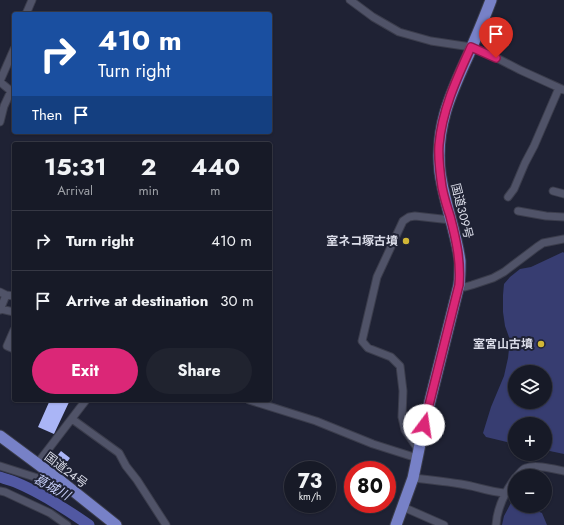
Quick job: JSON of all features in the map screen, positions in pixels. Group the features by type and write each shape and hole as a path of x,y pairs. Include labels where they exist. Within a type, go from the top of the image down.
{"highway":[{"name":"国道309号","path":"396,525 413,478 459,285 460,262 458,247 442,188 440,172 439,145 444,116 452,92 491,0"},
{"name":"国道24号","path":"0,436 62,482 116,525"}],"street":[{"path":"27,12 32,0"},
{"path":"350,0 373,17 399,32 431,41 471,47 562,89 525,163 514,189 508,197"},
{"path":"0,122 4,106 11,91 0,81 12,54"},
{"path":"553,191 564,194"},
{"path":"518,211 546,216 564,217"},
{"path":"418,454 405,430 402,416 403,391 400,366 391,357 368,348 362,341 377,277 403,221 409,217 415,216 451,220"},
{"path":"459,285 465,287 493,278 504,272 543,243 564,239"},
{"path":"3,294 0,310 12,312"},
{"path":"12,335 7,346 12,348"},
{"path":"37,464 85,402"},
{"path":"255,402 316,421 373,444 418,454"},
{"path":"72,419 119,453 126,466 137,480 166,525"},
{"path":"0,466 46,481 62,482"},
{"path":"524,469 534,466 564,471"},
{"path":"413,478 471,486 504,494"},
{"path":"496,525 496,519 504,494 508,488"},
{"path":"0,491 50,512 67,525"},
{"path":"403,507 426,522 444,525"}],"shaded area":[{"path":"563,252 564,253 564,454 552,451 552,417 508,417 508,442 486,437 483,433 491,407 504,376 508,358 510,340 505,326 503,312 504,284 520,269 531,267"},
{"path":"508,508 508,513 542,513 547,525 502,525"}],"building":[{"path":"49,402 69,402 54,434 38,427"},
{"path":"61,451 70,458 63,468 53,461"}],"waterway":[{"name":"葛城川","path":"0,477 25,486 44,496 89,525"}],"place":[{"name":"室ネコ塚古墳","path":"406,241"},
{"name":"室宮山古墳","path":"541,344"}],"route":[{"path":"424,425 459,285 460,274 458,247 442,188 439,156 441,131 447,105 471,47 496,58"}]}
